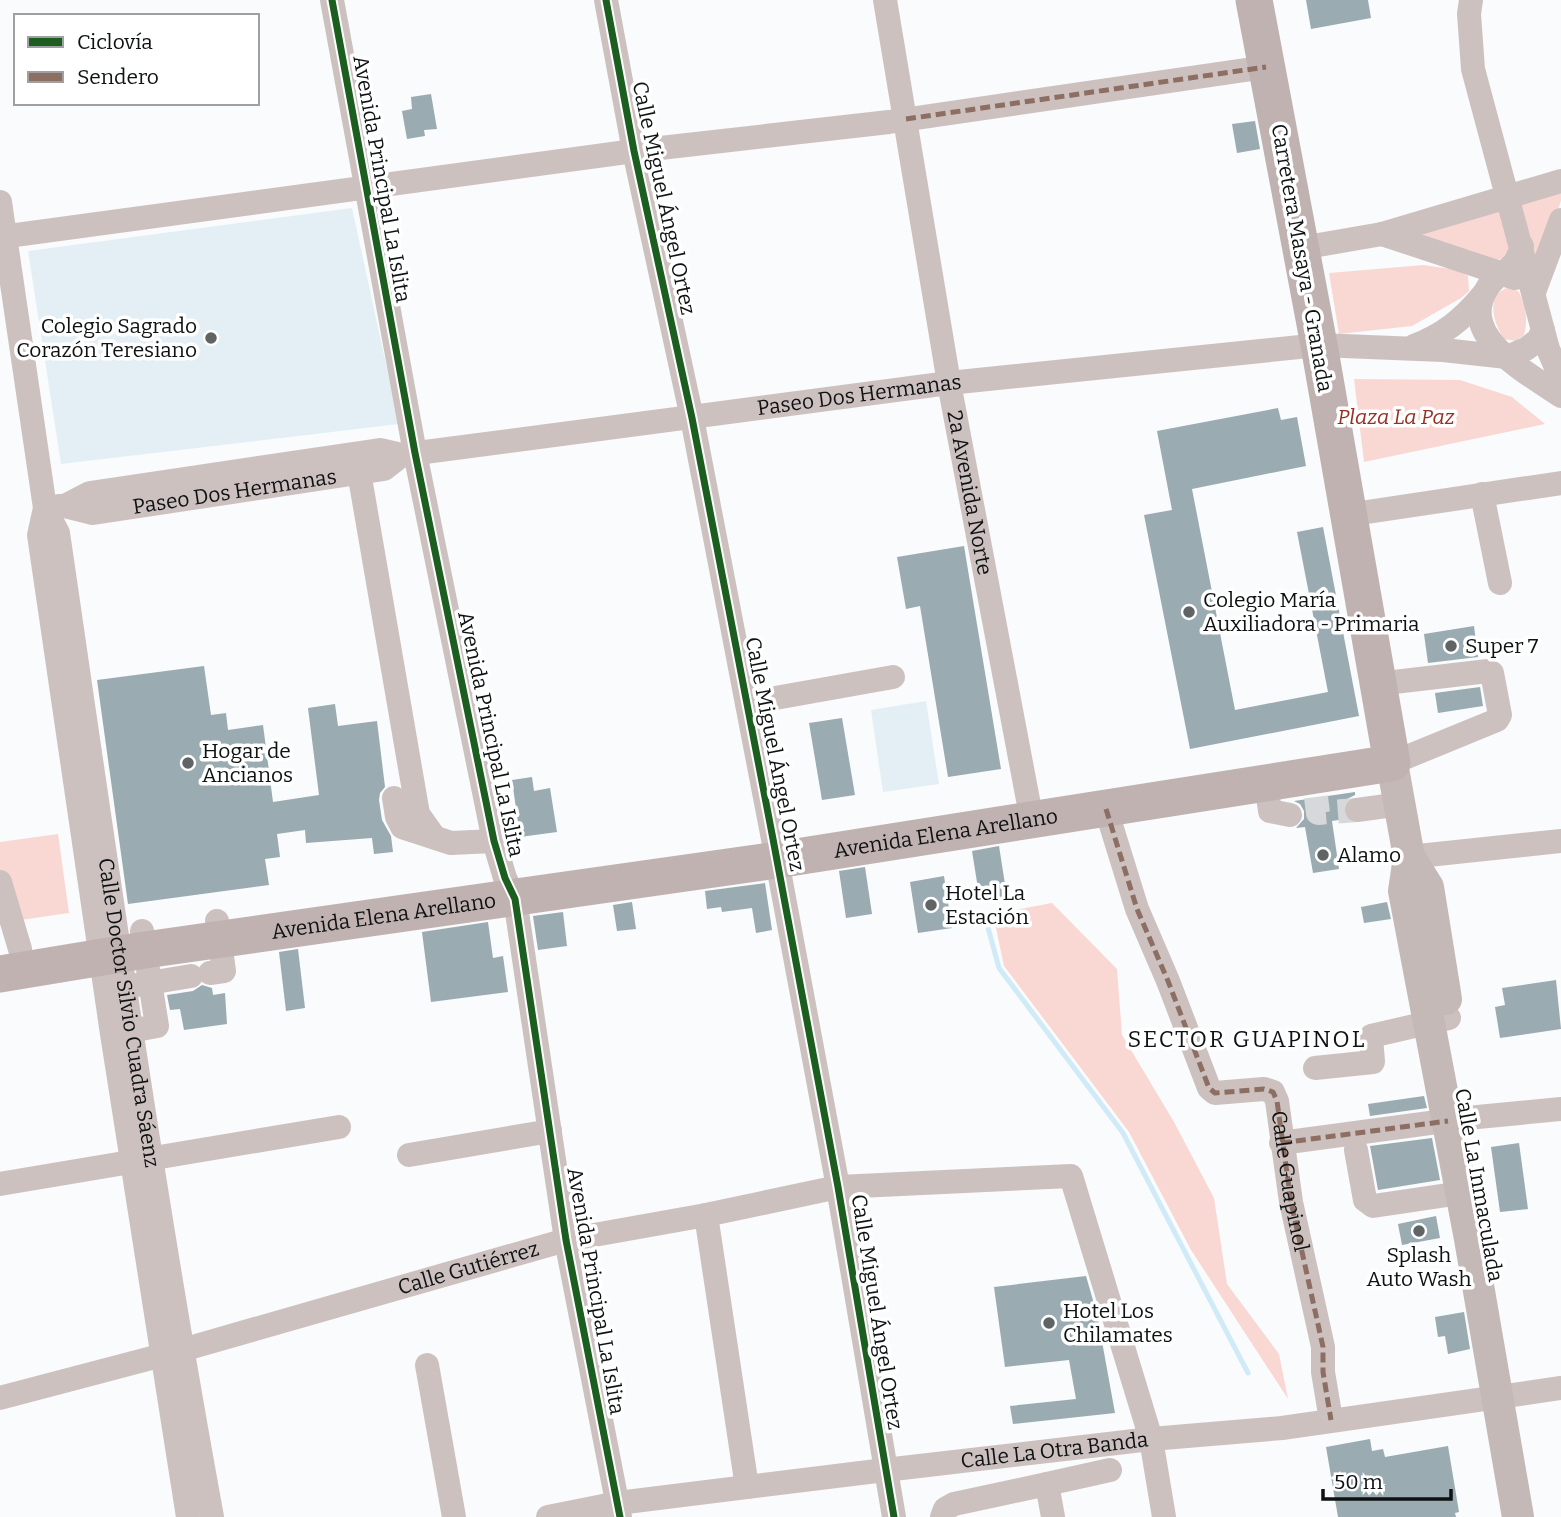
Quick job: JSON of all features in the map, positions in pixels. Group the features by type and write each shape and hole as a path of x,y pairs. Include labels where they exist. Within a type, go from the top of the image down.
{"highway":[{"name":"Carretera Masaya - Granada","path":"1254,0 1319,345 1389,752"},
{"name":"Avenida Elena Arellano","path":"1030,810 1106,809 1171,787 1266,783 1349,794 1389,752"},
{"name":"Avenida Elena Arellano","path":"7,958 122,958 210,952 309,917 775,849 1389,752"}],"main road":[{"name":"Calle La Inmaculada","path":"1389,752 1349,794 1409,858 1429,887 1439,1019 1506,1395 1518,1517"},
{"name":"Calle La Inmaculada","path":"1458,1119 1461,1192 1479,1237"},
{"name":"Calle La Inmaculada","path":"1506,1395 1537,1517"}],"street":[{"name":"Avenida Principal La Islita","path":"332,0 366,187 408,454 494,842 510,888 566,1240 619,1510"},
{"name":"Calle Miguel Ángel Ortez","path":"606,0 634,150 692,418 775,849 838,1187 894,1517"},
{"name":"2a Avenida Norte","path":"885,0 949,383 1030,810"},
{"path":"1471,0 1469,14 1473,69 1548,349 1561,379"},
{"path":"3,237 634,150 906,119 1266,67"},
{"path":"1301,248 1382,234 1561,181"},
{"name":"Calle Doctor Silvio Cuadra Sáenz","path":"0,202 3,237 55,507 61,619 83,772 122,958 121,1033 172,1353 188,1517"},
{"path":"1534,292 1561,220"},
{"path":"1382,234 1522,280 1534,292"},
{"path":"1407,348 1436,337 1455,325 1490,284 1510,270 1522,246"},
{"path":"1482,296 1483,333 1495,349 1561,396"},
{"path":"1507,357 1526,349 1538,340 1543,330"},
{"name":"Paseo Dos Hermanas","path":"55,507 90,493 380,450 408,454 949,383 1319,345 1407,348 1507,357"},
{"name":"Paseo Dos Hermanas","path":"55,507 93,513 384,469 408,454"},
{"path":"359,472 418,814 433,835"},
{"path":"1347,515 1561,483"},
{"path":"1482,494 1500,583"},
{"path":"1377,684 1488,671 1493,673 1500,715 1497,720 1389,752"},
{"path":"747,703 892,677"},
{"path":"1266,783 1270,811 1290,815"},
{"path":"394,799 402,827 451,843 494,842"},
{"name":"Calle Guapinol","path":"1106,809 1136,909 1168,981 1209,1088 1215,1093 1264,1089 1273,1092 1277,1101 1291,1202 1323,1347 1323,1372 1331,1420"},
{"path":"1409,858 1561,841"},
{"path":"0,881 7,958"},
{"path":"1315,1068 1373,1062 1371,1036 1439,1019"},
{"path":"1281,1143 1458,1119 1561,1109"},
{"path":"0,1184 339,1127"},
{"path":"409,1156 550,1132"},
{"path":"1356,1150 1365,1200 1373,1206 1461,1192"},
{"name":"Calle Gutiérrez","path":"0,1398 172,1353 566,1240 706,1215 838,1187 1071,1176 1151,1439"},
{"path":"706,1215 747,1487"},
{"name":"Calle Doctor Silvio Cuadra Sáenz","path":"172,1353 212,1517"},
{"path":"427,1365 454,1517"},
{"name":"Calle La Otra Banda","path":"548,1517 619,1510 747,1487 1151,1439 1282,1428 1561,1388"},
{"path":"1151,1439 1164,1517"},
{"path":"1020,1456 1053,1517"},
{"path":"942,1517 945,1509 954,1504 1110,1470"}],"shaded area":[{"name":"Colegio Sagrado Corazón Teresiano","path":"352,208 399,424 61,464 28,251"},
{"path":"926,701 939,784 883,792 871,710"}],"green space":[{"path":"1561,184 1561,201 1541,257 1535,258 1519,197"},
{"path":"1501,209 1509,249 1502,258 1491,263 1415,235"},
{"path":"1423,265 1459,270 1468,276 1469,291 1412,326 1339,334 1329,273"},
{"path":"1511,287 1519,292 1526,313 1524,335 1516,341 1504,339 1493,309 1497,295"},
{"name":"Plaza La Paz","path":"1354,379 1460,380 1512,397 1545,424 1364,462"},
{"path":"58,834 69,913 0,923 0,842"},
{"path":"1052,903 1117,969 1122,1035 1174,1122 1214,1198 1227,1284 1279,1354 1288,1399 1191,1250 1129,1132 1004,966 993,914"}],"building":[{"path":"1306,0 1368,0 1371,18 1311,29"},
{"path":"431,94 437,129 424,130 425,136 407,139 402,111 412,109 411,97"},
{"path":"1255,121 1260,149 1237,153 1232,124"},
{"name":"Colegio María Auxiliadora - Primaria","path":"1278,408 1281,420 1297,417 1306,466 1192,489 1235,710 1328,692 1297,532 1323,527 1359,716 1190,749 1144,515 1172,510 1157,431"},
{"path":"964,546 1001,769 948,777 920,606 906,609 897,557"},
{"name":"Super 7","path":"1474,626 1478,657 1428,663 1424,634"},
{"name":"Hogar de Ancianos","path":"204,666 211,715 226,713 228,730 263,725 273,802 319,795 308,708 335,704 338,726 377,721 385,787 379,800 382,820 391,836 393,852 374,854 372,838 306,843 305,830 277,834 280,857 265,859 269,885 128,904 97,680"},
{"path":"1480,687 1483,706 1438,713 1435,693"},
{"path":"842,718 855,795 822,800 809,723"},
{"path":"532,777 534,791 550,788 557,832 520,837 512,780"},
{"path":"1355,792 1343,805 1345,819 1332,821 1339,869 1313,873 1305,827 1296,828 1304,819 1304,811 1300,804 1294,801"},
{"path":"999,846 1007,897 980,901 972,851"},
{"path":"865,867 872,914 846,918 839,871"},
{"name":"Hotel La Estación","path":"944,876 952,928 918,933 910,882"},
{"path":"765,883 772,930 756,933 752,908 722,912 721,907 707,909 705,891"},
{"path":"632,902 636,929 617,931 613,905"},
{"path":"1387,902 1391,919 1364,923 1361,907"},
{"path":"563,912 567,946 538,950 533,916"},
{"path":"488,922 493,958 503,956 508,992 431,1002 422,932"},
{"path":"298,949 305,1008 286,1011 279,952"},
{"path":"1556,980 1561,1029 1500,1038 1495,1007 1505,1005 1502,988"},
{"path":"202,985 212,988 213,995 225,993 227,1024 184,1030 180,1009 170,1010 167,995 193,991"},
{"path":"1424,1096 1427,1108 1370,1116 1368,1104"},
{"path":"1432,1138 1440,1180 1378,1190 1370,1146"},
{"path":"1519,1143 1528,1209 1500,1212 1491,1147"},
{"name":"Splash Auto Wash","path":"1436,1216 1440,1238 1402,1245 1398,1224"},
{"name":"Hotel Los Chilamates","path":"1086,1276 1097,1314 1115,1413 1013,1424 1010,1406 1076,1399 1069,1360 1005,1367 994,1287"},
{"path":"1464,1312 1470,1349 1448,1354 1445,1336 1438,1337 1435,1317"},
{"path":"1370,1439 1372,1451 1383,1449 1385,1457 1448,1446 1459,1512 1455,1513 1456,1517 1338,1517 1326,1447"}],"waterway":[{"path":"987,924 999,968 1123,1133 1248,1373"}],"tunnel":[{"path":"1316,797 1318,813 1357,810"}],"marked path":[{"path":"906,119 1266,67"},
{"path":"1106,809 1137,909 1209,1088 1215,1093 1264,1089 1273,1092 1277,1101 1291,1202 1323,1347 1323,1372 1331,1420"},
{"path":"1281,1143 1448,1121"}],"cycle path":[{"path":"332,0 415,453 494,841 505,878 515,899 566,1240 620,1517"},
{"path":"606,0 634,151 692,418 773,839 838,1187 894,1517"}],"place":[{"name":"Colegio Sagrado Corazón Teresiano","path":"211,338"},
{"name":"Colegio María Auxiliadora - Primaria","path":"1189,612"},
{"name":"Super 7","path":"1451,646"},
{"name":"Hogar de Ancianos","path":"188,763"},
{"name":"Alamo","path":"1323,855"},
{"name":"Hotel La Estación","path":"931,905"},
{"name":"Splash Auto Wash","path":"1419,1231"},
{"name":"Hotel Los Chilamates","path":"1049,1323"}],"district":[{"name":"SECTOR GUAPINOL","path":"1247,1039"}]}
